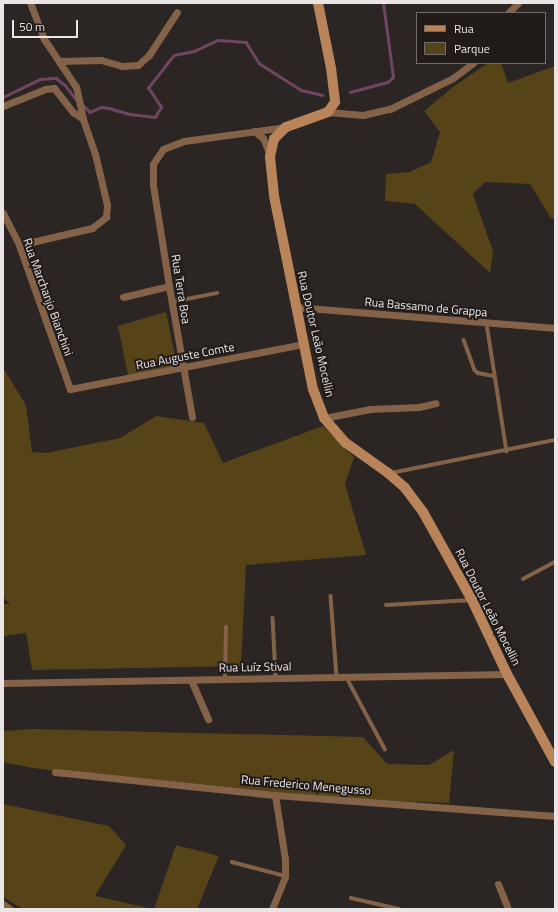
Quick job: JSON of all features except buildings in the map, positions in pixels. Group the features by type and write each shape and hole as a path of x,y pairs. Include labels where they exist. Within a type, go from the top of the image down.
{"street":[{"path":"19,245 92,228 106,217 107,205 104,186 83,119 76,87 44,38 30,3"},
{"path":"318,3 334,90 335,102 328,112"},
{"path":"509,12 518,3"},
{"path":"59,61 101,60 122,66 138,65 149,55 177,12"},
{"path":"254,131 286,127 328,112 363,115 390,109 412,100 453,78 472,64"},
{"path":"3,106 45,89 54,88 73,112 83,119"},
{"name":"Rua Doutor Leão Mocellin","path":"286,127 274,139 270,156 274,196 295,307 313,389 324,418 346,443 388,473 404,488 423,512 472,600 507,674 555,761"},
{"path":"254,131 263,138 270,156"},
{"name":"Rua Terra Boa","path":"192,417 169,286 154,185 153,164 163,149 184,141 254,131"},
{"name":"Rua Marchanjo Bianchini","path":"3,213 19,245 70,389"},
{"path":"123,297 169,286"},
{"name":"Rua Bassamo de Grappa","path":"295,307 487,324 555,328"},
{"name":"Rua Auguste Comte","path":"70,389 303,344"},
{"path":"324,418 370,409 419,408 436,403"},
{"name":"Rua Luíz Stival","path":"3,683 507,674"},
{"path":"192,680 208,719"},
{"name":"Rua Frederico Menegusso","path":"55,772 275,795 555,816"},
{"path":"272,909 285,876 285,859 275,795"},
{"path":"498,884 508,909"},
{"path":"3,904 10,909"}],"lane":[{"path":"172,302 217,293"},
{"path":"487,324 494,376 507,450"},
{"path":"464,340 475,370 478,374 494,376"},
{"path":"388,473 555,440"},
{"path":"524,579 555,562"},
{"path":"331,596 337,677"},
{"path":"386,605 472,600"},
{"path":"273,618 276,678"},
{"path":"225,679 226,627"},
{"path":"347,677 385,749"},
{"path":"232,862 285,876"},
{"path":"351,898 399,909"}],"green space":[{"path":"487,64 501,64 508,83 555,66 555,219 551,218 530,184 485,182 473,194 493,251 490,273 415,204 385,201 386,174 410,172 431,162 440,132 424,111 453,87"},
{"path":"166,312 177,366 128,375 118,326"},
{"path":"3,371 5,371 26,405 32,452 46,453 120,438 156,416 204,423 223,463 323,426 354,457 345,484 366,555 246,565 241,666 32,670 26,633 3,636 3,604 10,604 3,597"},
{"path":"32,729 363,737 387,764 429,765 454,750 449,803 367,800 103,777 33,768 3,762 3,731"},
{"path":"3,804 109,826 126,845 95,896 153,909 23,909 3,897"},
{"path":"176,845 219,856 197,909 154,909"}],"waterway":[{"path":"350,92 388,82 393,77 383,3"},
{"path":"83,105 90,112 101,107 130,114 155,117 161,107 148,88 168,62 174,55 194,51 218,40 246,42 259,63 301,90 322,95"},
{"path":"3,97 40,79 56,78 65,85 76,99"}]}
